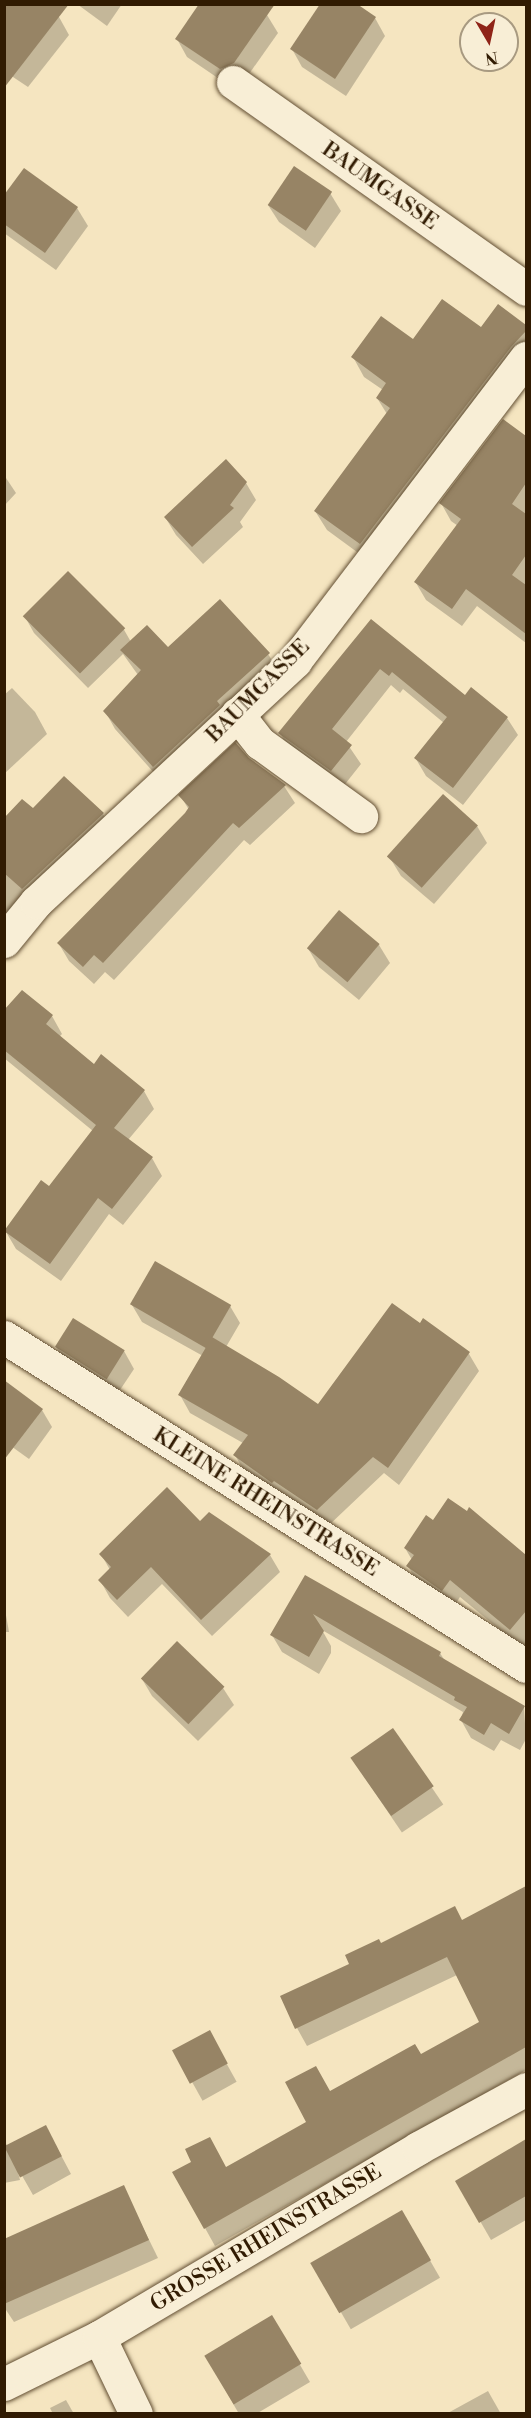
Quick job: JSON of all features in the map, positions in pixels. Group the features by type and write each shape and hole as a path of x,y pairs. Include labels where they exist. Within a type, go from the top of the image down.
{"street":[{"name":"BAUMGASSE","path":"233,82 526,289"},
{"name":"BAUMGASSE","path":"4,941 36,902 295,661 526,358"},
{"path":"237,714 260,743 361,816"},
{"name":"KLEINE RHEINSTRASSE","path":"4,1337 526,1666"},
{"name":"GROSSE RHEINSTRASSE","path":"4,2384 99,2337 408,2154 526,2089"},
{"path":"99,2337 136,2414"}],"building":[{"path":"4,4 69,4 4,88"},
{"path":"199,4 275,4 234,63 220,69 175,39"},
{"path":"320,4 357,4 376,17 335,79 290,49"},
{"path":"294,166 332,192 306,231 268,205"},
{"path":"24,168 78,207 45,253 4,224 4,195"},
{"path":"442,299 481,327 498,304 526,325 526,331 511,347 360,544 314,511 390,408 376,398 386,383 351,357 381,316 413,339"},
{"path":"503,419 526,436 526,483 512,504 526,514 526,555 512,575 526,585 526,634 466,589 452,609 414,582 461,519 439,503"},
{"path":"226,459 247,482 230,505 234,508 192,547 164,517"},
{"path":"68,571 125,628 80,674 23,616"},
{"path":"220,599 270,653 217,701 220,705 153,767 103,711 141,670 120,650 147,625 168,647"},
{"path":"371,619 465,695 471,687 508,717 453,788 414,758 447,717 392,672 389,676 380,669 332,729 352,745 331,771 278,733"},
{"path":"235,742 249,758 286,785 239,828 233,823 103,963 94,955 83,967 57,943 185,813 189,807 178,795"},
{"path":"64,776 104,813 22,889 4,873 4,818 22,799 33,808"},
{"path":"443,794 478,825 422,888 387,856"},
{"path":"339,910 380,944 347,982 307,948"},
{"path":"22,990 53,1015 46,1024 94,1064 101,1054 145,1090 114,1128 153,1157 112,1209 98,1198 50,1264 4,1231 41,1180 49,1186 96,1125 4,1050 4,1010"},
{"path":"155,1261 231,1305 206,1348 130,1304"},
{"path":"392,1303 420,1323 423,1318 470,1352 388,1468 373,1457 317,1510 274,1481 272,1483 233,1455 248,1435 178,1395 212,1337 279,1377 318,1404"},
{"path":"73,1318 125,1350 107,1379 55,1347"},
{"path":"4,1380 43,1409 4,1460"},
{"path":"167,1487 200,1521 209,1512 271,1554 201,1620 151,1567 117,1600 98,1580 111,1567 99,1554"},
{"path":"448,1498 467,1511 469,1507 526,1555 526,1611 510,1630 450,1580 442,1591 406,1566 414,1555 404,1548 426,1515 433,1520"},
{"path":"305,1575 441,1652 439,1656 525,1706 509,1734 491,1723 484,1735 459,1720 467,1707 454,1700 455,1697 313,1614 324,1631 309,1657 270,1635"},
{"path":"177,1641 224,1687 188,1724 141,1678"},
{"path":"393,1728 434,1786 391,1816 350,1758"},
{"path":"526,1886 526,2047 204,2229 172,2172 191,2162 185,2149 210,2137 226,2167 306,2122 285,2082 316,2066 330,2091 415,2044 421,2054 479,2022 447,1957 295,2029 280,1996 349,1964 345,1955 379,1939 381,1943 455,1906 462,1920"},
{"path":"210,2030 228,2064 190,2084 172,2050"},
{"path":"46,2125 62,2156 20,2178 4,2146"},
{"path":"526,2139 526,2196 479,2223 455,2181"},
{"path":"124,2185 149,2240 4,2304 4,2239"},
{"path":"402,2210 431,2260 339,2313 310,2263"},
{"path":"272,2315 301,2364 234,2405 204,2356"}]}
